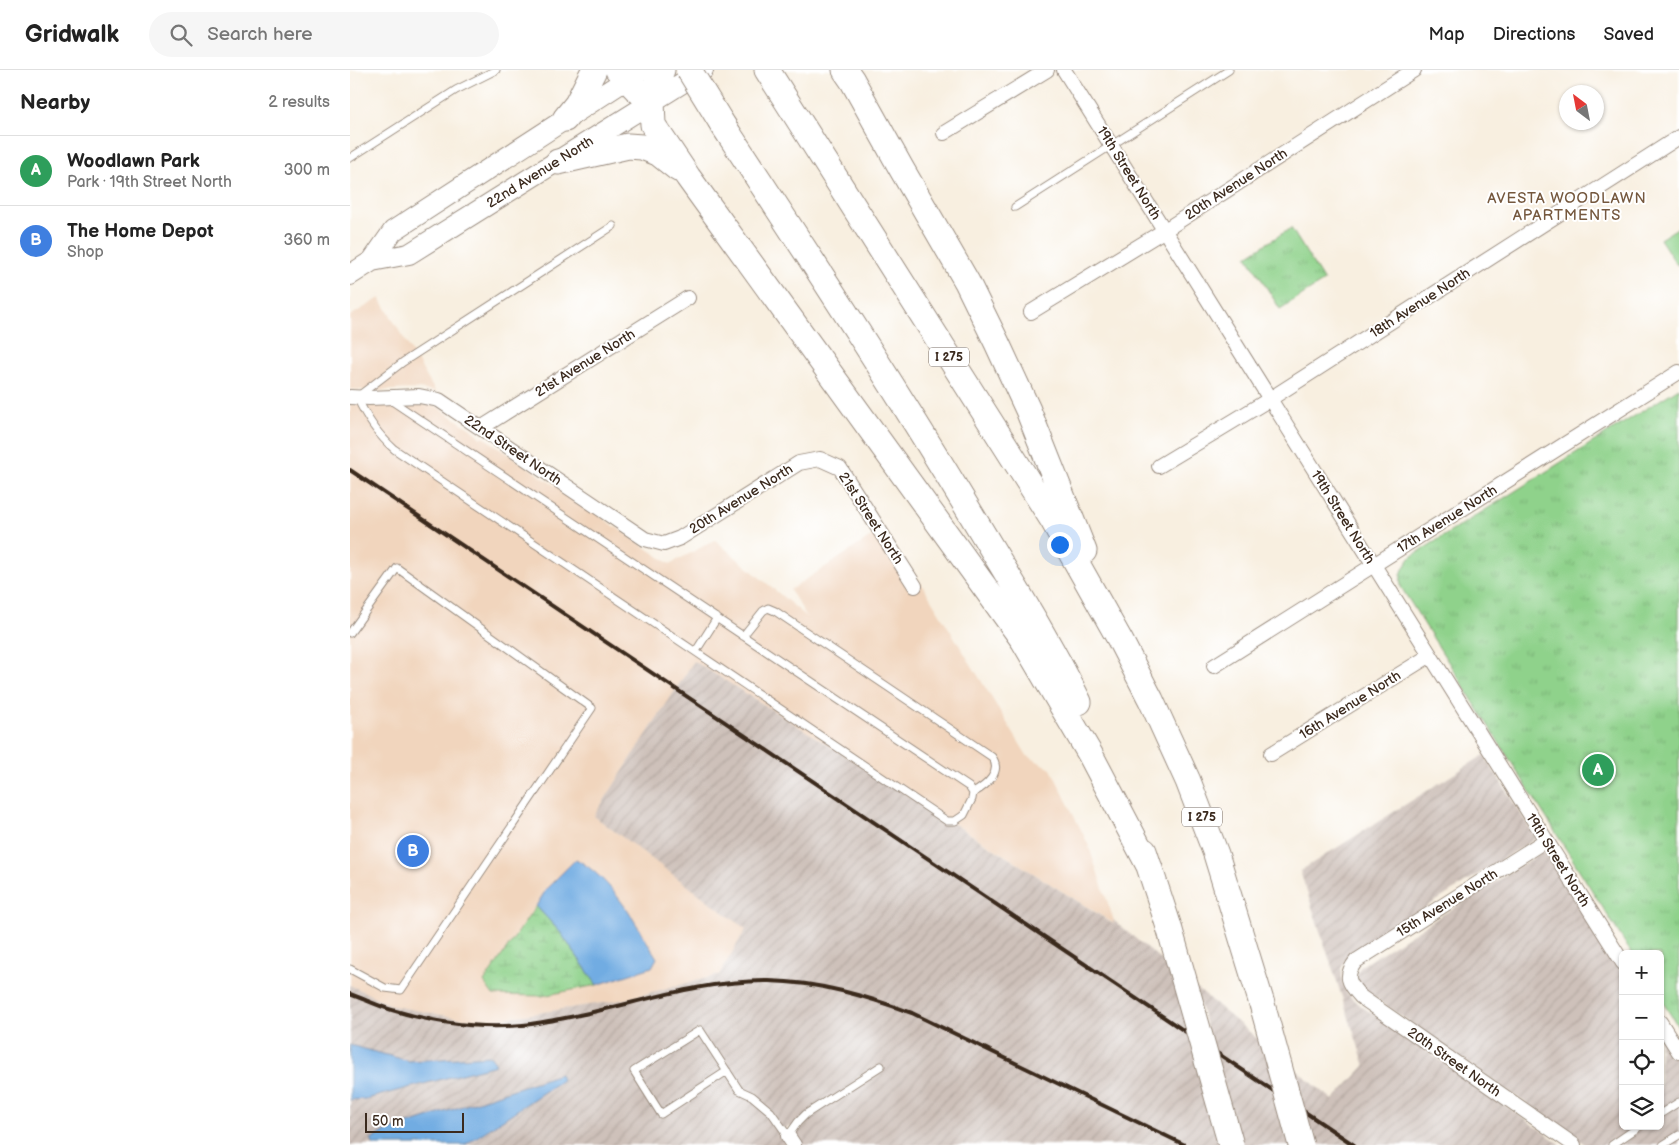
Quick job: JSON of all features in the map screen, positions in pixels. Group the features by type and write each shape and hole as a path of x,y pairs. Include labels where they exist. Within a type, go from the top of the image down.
{"highway":[{"path":"565,119 576,104 594,70"},
{"path":"662,70 654,89 652,101 653,125 688,177 1023,640 1090,754 1150,868"},
{"path":"689,70 841,304 941,464 1073,690 1101,747 1150,868 1169,927 1231,1145"},
{"path":"628,73 637,90 652,101"},
{"path":"849,73 967,282 997,343 1028,410 1120,640"},
{"name":"I 275","path":"769,74 1052,519 1120,640 1155,708 1188,781 1216,854 1262,1004 1300,1145"},
{"path":"558,162 628,146 658,153 688,177"}],"main road":[{"name":"22nd Avenue North","path":"350,275 372,261 409,254 703,70"},
{"name":"22nd Avenue North","path":"372,261 393,231 565,119 628,73"}],"street":[{"path":"944,133 1046,70"},
{"name":"19th Street North","path":"1064,70 1429,656 1619,957"},
{"name":"20th Avenue North","path":"1031,312 1165,230 1414,70"},
{"name":"18th Avenue North","path":"1160,466 1270,399 1679,137"},
{"name":"21st Avenue North","path":"481,428 688,298"},
{"name":"17th Avenue North","path":"1214,666 1679,372"},
{"name":"22nd Street North","path":"353,397 419,396 439,400 645,539 664,544"},
{"name":"20th Avenue North","path":"664,544 680,538 799,463 820,459"},
{"name":"21st Street North","path":"820,459 840,468 915,586"},
{"name":"16th Avenue North","path":"1271,754 1429,656"},
{"name":"15th Avenue North","path":"1350,969 1356,960 1546,840"},
{"name":"20th Street North","path":"1350,969 1348,978 1352,988 1361,997 1574,1145"},
{"path":"1664,1028 1679,1052"}],"lane":[{"path":"350,158 456,90 496,70"},
{"path":"1015,207 1228,70"},
{"path":"386,397 969,787 973,793 972,800 964,815 955,821 947,821 394,449 374,429 353,397 411,357 613,226"},
{"path":"350,634 397,568 592,708 401,990 385,988 350,969"},
{"path":"743,636 763,611 768,608 775,611 992,757 996,763 996,770 991,779 973,793"},
{"path":"696,651 717,618"},
{"path":"727,1071 661,1114 634,1072 700,1030 740,1090 752,1096 771,1112 791,1140"},
{"path":"791,1140 798,1122 806,1114 881,1066"},
{"path":"1664,1111 1679,1102"},
{"path":"1612,1145 1634,1130"},
{"path":"1663,1145 1679,1135"}],"shaded area":[{"path":"380,298 437,392 418,389 369,391 350,389 350,316"},
{"path":"350,404 371,406 420,404 437,407 477,433 480,438 482,436 670,564 715,540 807,617 790,590 874,535 910,589 921,583 1028,757 1051,769 1088,844 1115,924 694,661 594,816 747,929 719,975 621,1000 480,1022 393,1006 350,985","holes":["547,888 652,967 597,985 542,996 484,982"]},
{"path":"694,661 1114,924 1113,920 1176,972 1224,1145 802,1145 790,1126 779,1132 786,1145 465,1145 561,1080 371,1140 374,1145 350,1145 350,1100 366,1099 495,1065 491,1056 409,1061 350,1045 350,985 393,1006 480,1022 621,1000 719,975 746,929 594,816"},
{"path":"1484,755 1536,838 1352,954 1345,960 1341,969 1342,981 1347,993 1357,1003 1562,1145 1309,1145 1289,1064 1333,1100 1365,1066 1300,871"},
{"path":"1544,851 1619,969 1619,1130 1664,1130 1664,1041 1679,1064 1679,1145 1586,1145 1365,991 1355,979 1361,966"},
{"path":"1195,987 1271,1050 1294,1145 1239,1145"}],"green space":[{"path":"1679,227 1679,264 1677,265 1660,239"},
{"path":"1291,228 1324,281 1280,309 1247,256"},
{"path":"1679,388 1679,1028 1664,1004 1664,950 1629,950 1401,587 1403,570 1412,556"},
{"path":"536,906 560,932 597,985 542,996 493,995 484,982"}],"water":[{"path":"576,859 602,878 632,917 657,958 652,967 597,985 560,932 536,906 547,888"},
{"path":"350,1045 409,1061 491,1056 496,1065 366,1099 350,1100"},
{"path":"560,1074 562,1080 465,1145 374,1145 371,1140 384,1132"}],"railway":[{"path":"350,470 1354,1145"},
{"path":"350,994 408,1015 441,1022 507,1026 528,1025 586,1014 690,989 716,985 769,981 824,987 877,1001 912,1013 1185,1145"}],"place":[{"name":"Woodlawn Park","path":"1598,770"},
{"name":"The Home Depot","path":"413,851"}],"district":[{"name":"AVESTA WOODLAWN APARTMENTS","path":"1567,206"}]}
